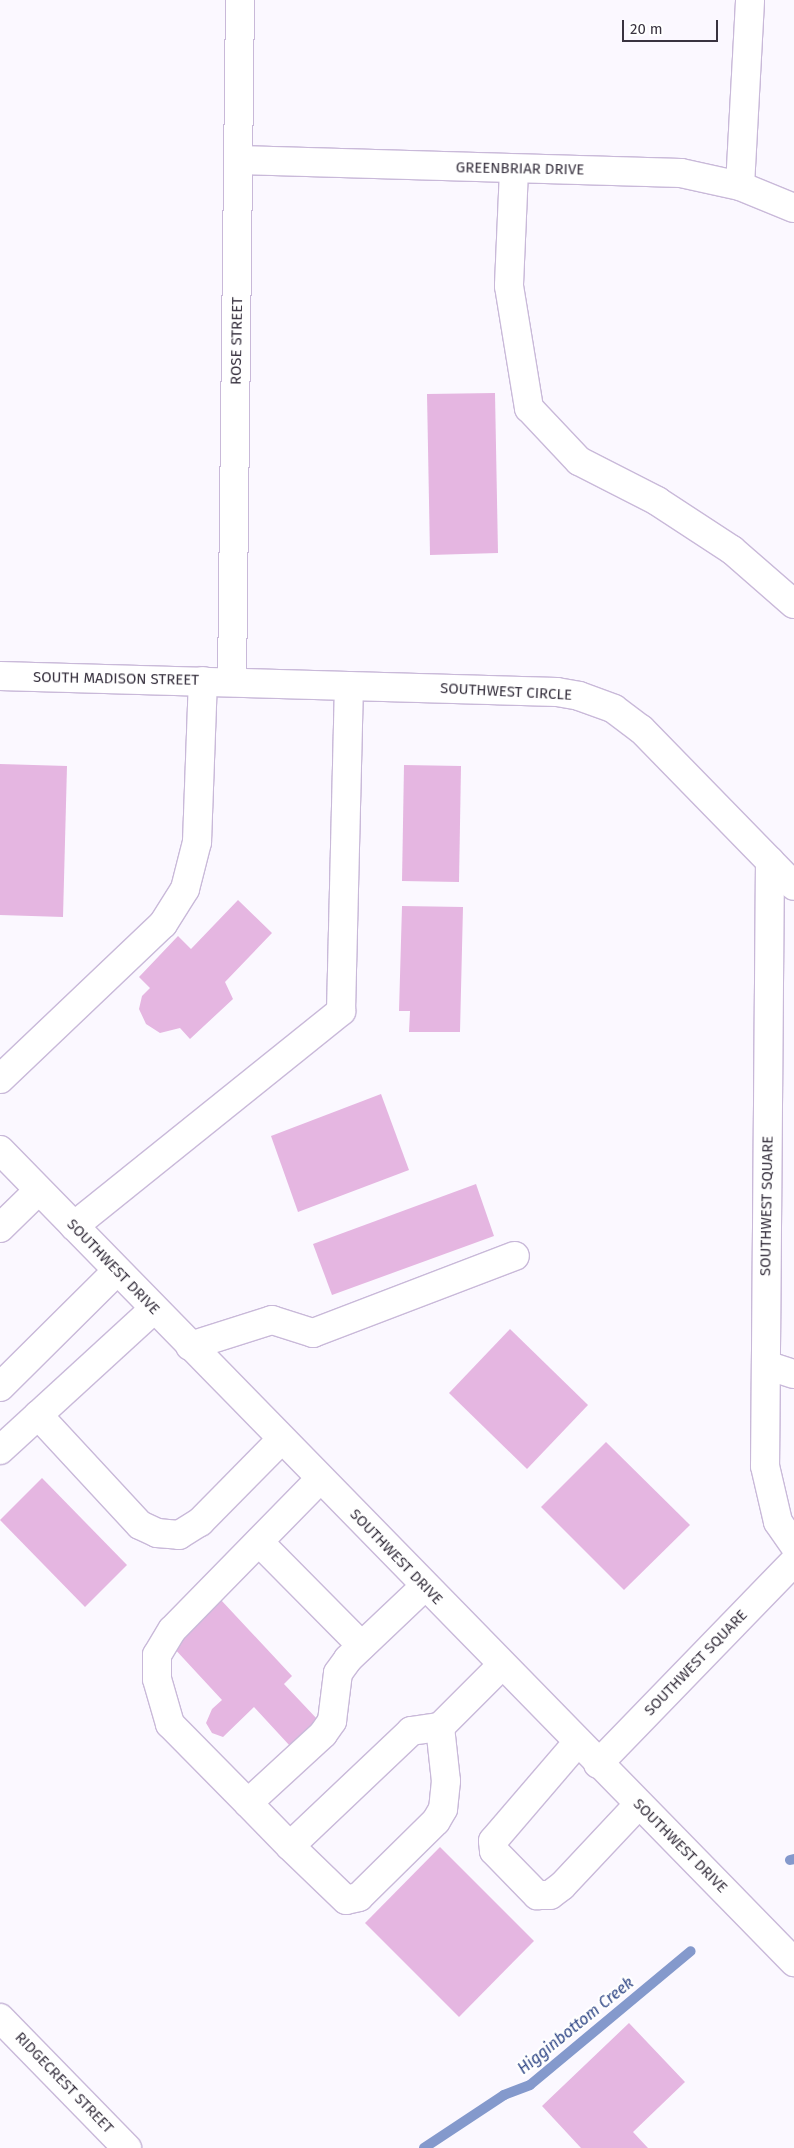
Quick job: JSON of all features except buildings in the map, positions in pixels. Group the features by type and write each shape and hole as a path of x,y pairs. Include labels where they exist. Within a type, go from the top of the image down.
{"street":[{"name":"ROSE STREET","path":"232,682 240,0"},
{"path":"740,186 750,0"},
{"name":"GREENBRIAR DRIVE","path":"239,160 514,170 644,170 681,173 740,186 794,208"},
{"path":"514,170 509,286 529,408 579,461 656,501 732,550 794,604"},
{"name":"SOUTH MADISON STREET","path":"0,676 232,682"},
{"path":"0,1078 163,924 185,890 197,842 203,681"},
{"name":"SOUTHWEST CIRCLE","path":"232,682 557,692 579,696 614,709 641,729 794,886"},
{"path":"74,1226 342,1011 349,686"},
{"name":"SOUTHWEST SQUARE","path":"770,861 765,1466 778,1522 794,1545"},
{"name":"SOUTHWEST DRIVE","path":"0,1150 281,1440 794,1962"},
{"path":"0,1228 39,1190"},
{"path":"190,1346 272,1320 313,1333 516,1256"},
{"path":"0,1387 117,1271"},
{"path":"0,1450 154,1309"},
{"path":"766,1365 794,1374"},
{"path":"38,1415 140,1524 157,1533 179,1535 200,1522 281,1440"},
{"path":"320,1479 172,1630 157,1655 157,1679 170,1724 346,1900 359,1897 436,1821 443,1809 446,1781 440,1726"},
{"path":"259,1542 362,1646"},
{"name":"SOUTHWEST SQUARE","path":"598,1764 794,1562"},
{"path":"248,1803 323,1734 332,1721 338,1673 362,1646 425,1586"},
{"path":"290,1846 411,1731 440,1726 502,1665"},
{"path":"577,1742 493,1840 494,1851 537,1895 550,1895 562,1886 639,1804"},
{"name":"RIDGECREST STREET","path":"0,2018 127,2148"}],"waterway":[{"name":"Higginbottom Creek","path":"790,1860 794,1859"},
{"name":"Higginbottom Creek","path":"424,2148 504,2095 530,2085 691,1951"}]}
